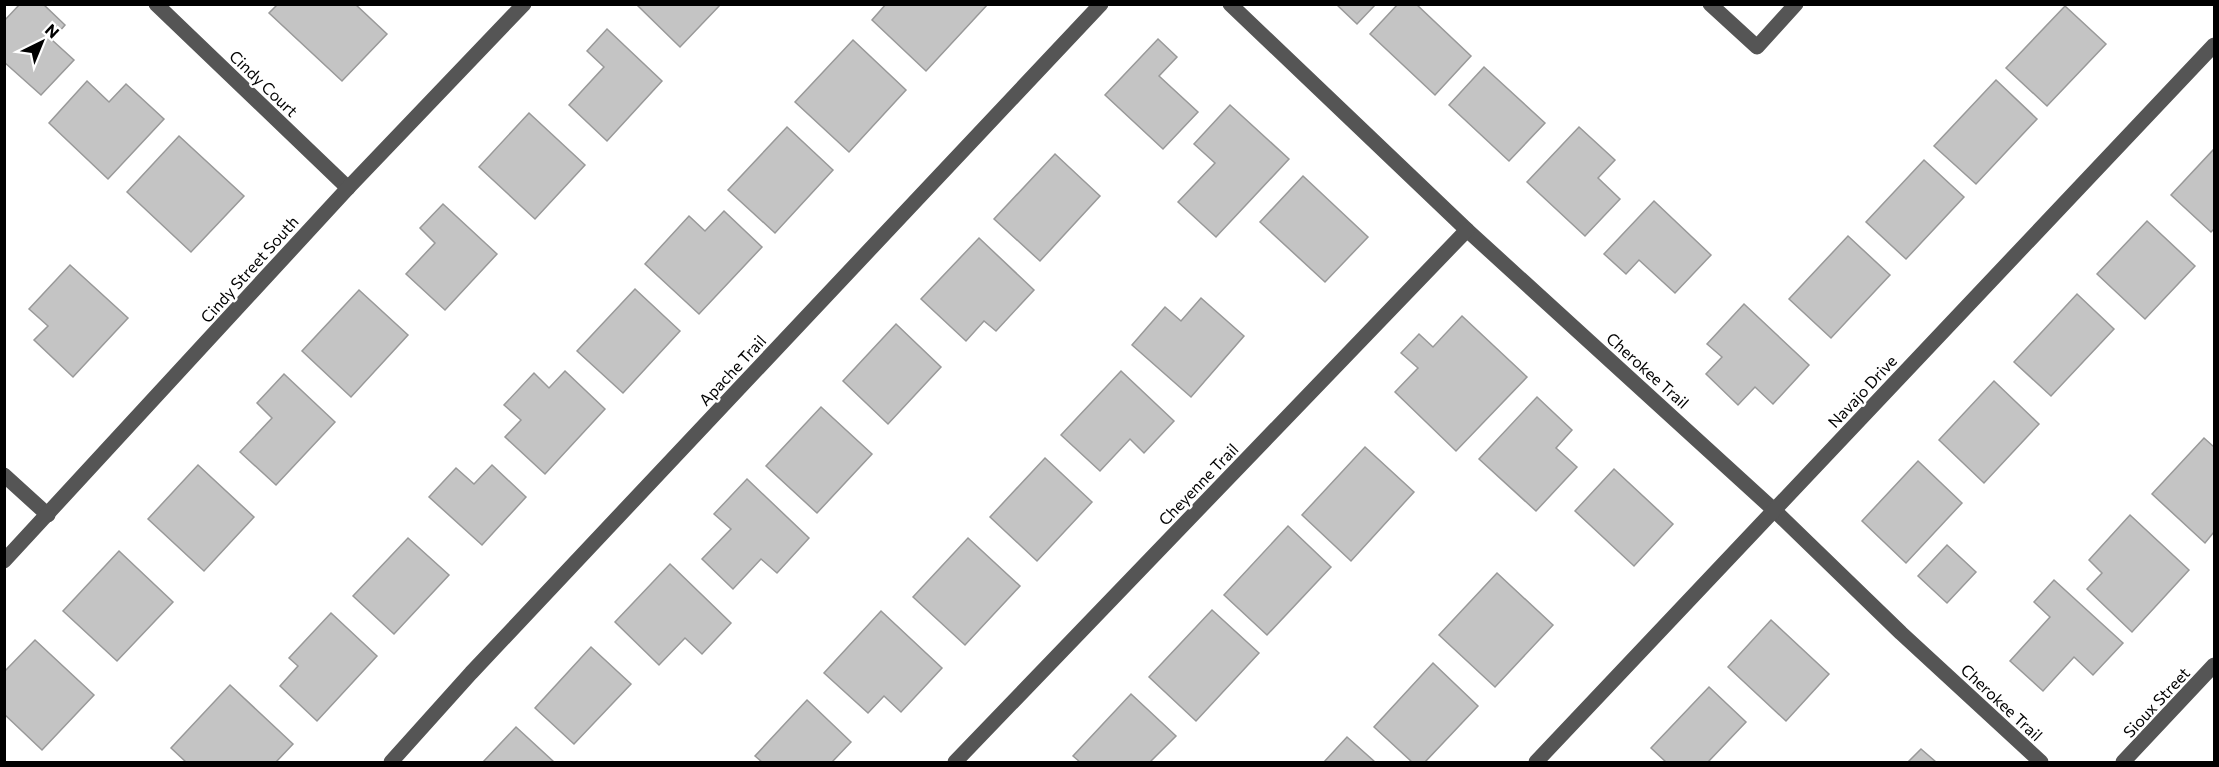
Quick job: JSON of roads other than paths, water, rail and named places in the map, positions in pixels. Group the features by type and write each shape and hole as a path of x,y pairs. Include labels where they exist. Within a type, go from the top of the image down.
{"street":[{"name":"Cindy Court","path":"156,4 348,188"},
{"name":"Cindy Street South","path":"4,561 348,188 524,4"},
{"name":"Apache Trail","path":"391,762 479,664 1101,4"},
{"name":"Cherokee Trail","path":"1230,4 1467,230 1774,510 1901,633 2041,762"},
{"path":"1710,4 1757,47 1796,4"},
{"name":"Navajo Drive","path":"1536,762 2214,45"},
{"name":"Cheyenne Trail","path":"955,762 1467,230"},
{"path":"4,475 48,515"},
{"name":"Sioux Street","path":"2123,762 2214,666"}]}
